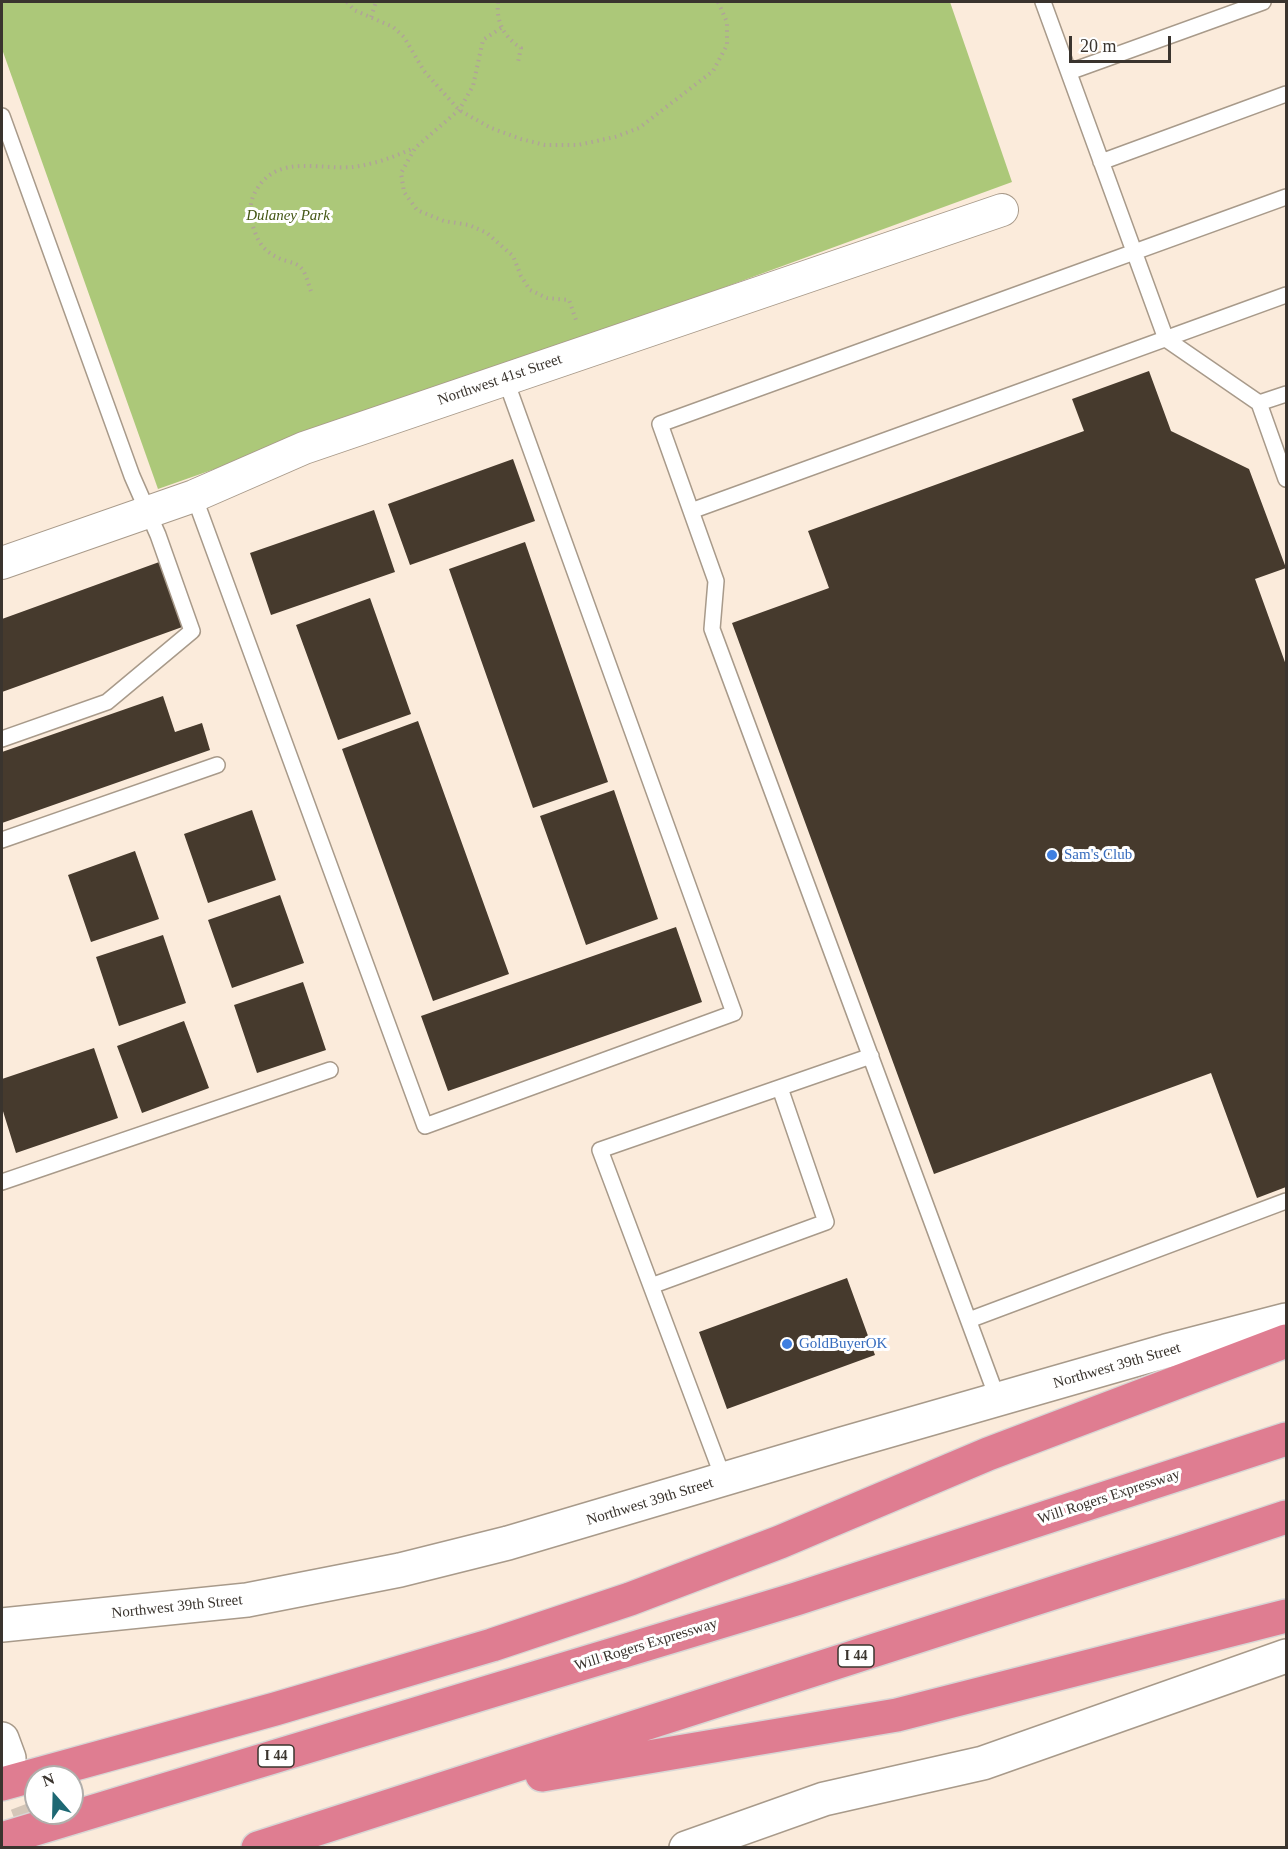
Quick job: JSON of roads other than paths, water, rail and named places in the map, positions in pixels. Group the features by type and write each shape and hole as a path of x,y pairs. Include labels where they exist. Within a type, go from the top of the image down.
{"highway":[{"path":"4,1760 275,1709 492,1645 630,1599 780,1542 988,1454 1287,1341"},
{"name":"Will Rogers Expressway","path":"2,1839 796,1599 1287,1439"},
{"name":"I 44","path":"425,1795 1287,1517"},
{"path":"258,1848 425,1795 897,1715 1287,1616"}],"main road":[{"name":"Northwest 39th Street","path":"2,1625 248,1600 350,1581 508,1544 842,1444 1166,1351 1287,1320"},
{"path":"686,1848 739,1837 824,1799 983,1763 1287,1656"}],"street":[{"name":"Northwest 41st Street","path":"2,563 194,496 304,447 1002,210"}],"lane":[{"path":"1043,2 1166,339 1259,404 1287,479"},
{"path":"1069,72 1263,2"},
{"path":"1101,162 1287,94"},
{"path":"2,116 132,476 158,535 192,630 107,702 2,739"},
{"path":"998,1400 712,629 716,581 660,424 1287,197"},
{"path":"691,511 1287,295"},
{"path":"194,496 425,1125 734,1013 505,378"},
{"path":"1259,404 1287,394"},
{"path":"2,840 217,765"},
{"path":"724,1480 600,1150 871,1056"},
{"path":"2,1182 330,1070"},
{"path":"651,1286 826,1222 780,1088"},
{"path":"969,1320 1287,1201"}],"tunnel":[{"path":"9,1758 43,1848"}],"place":[{"name":"Sam's Club","path":"1052,855"},
{"name":"GoldBuyerOK","path":"787,1344"}],"park label":[{"name":"Dulaney Park","path":"288,216"}]}
